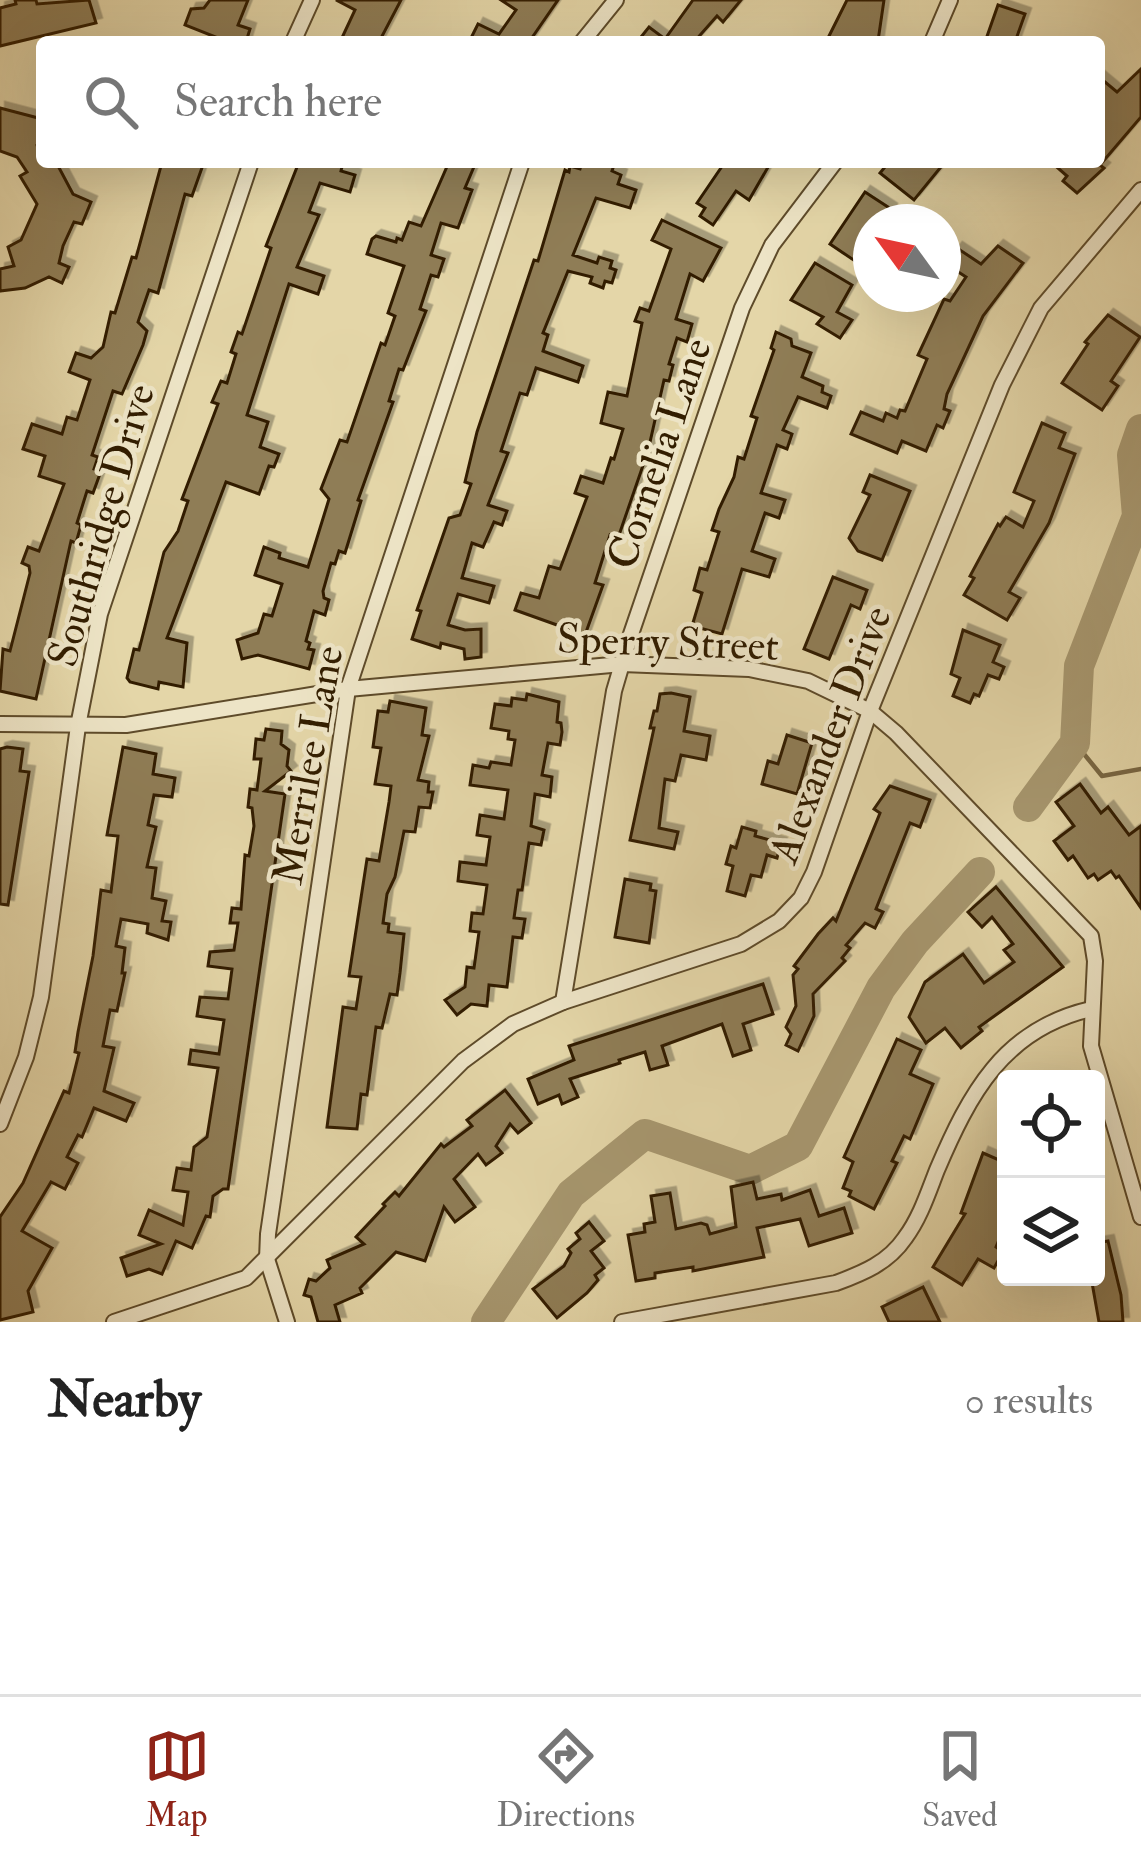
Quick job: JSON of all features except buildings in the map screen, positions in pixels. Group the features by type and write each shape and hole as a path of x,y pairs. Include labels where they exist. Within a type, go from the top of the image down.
{"street":[{"path":"295,36 312,0"},
{"path":"587,36 616,0"},
{"path":"935,36 950,0"},
{"name":"Southridge Drive","path":"0,1124 26,1057 41,997 78,726 100,614 249,168"},
{"name":"Merrilee Lane","path":"267,1258 348,689 520,168"},
{"name":"Cornelia Lane","path":"562,1002 622,664 742,308 772,245 830,168"},
{"name":"Alexander Drive","path":"113,1322 246,1277 463,1061 513,1024 562,1002 741,944 779,922 801,898 869,711 1002,385 1041,308 1141,190"},
{"name":"Sperry Street","path":"0,724 145,722 348,689 622,664 776,674 808,681 869,711 1091,936 1095,961 1091,1046 1141,1216"},
{"path":"622,1322 836,1283 868,1271 905,1239 976,1086 1026,1040 1055,1021 1091,1009"},
{"path":"267,1258 287,1322"}],"waterway":[{"path":"1028,807 1075,743 1079,666 1137,516 1132,455 1141,429"},
{"path":"1075,743 1102,776 1141,769"},
{"path":"486,1322 571,1194 645,1134 750,1170 798,1146 881,988 915,942 980,872"}]}
